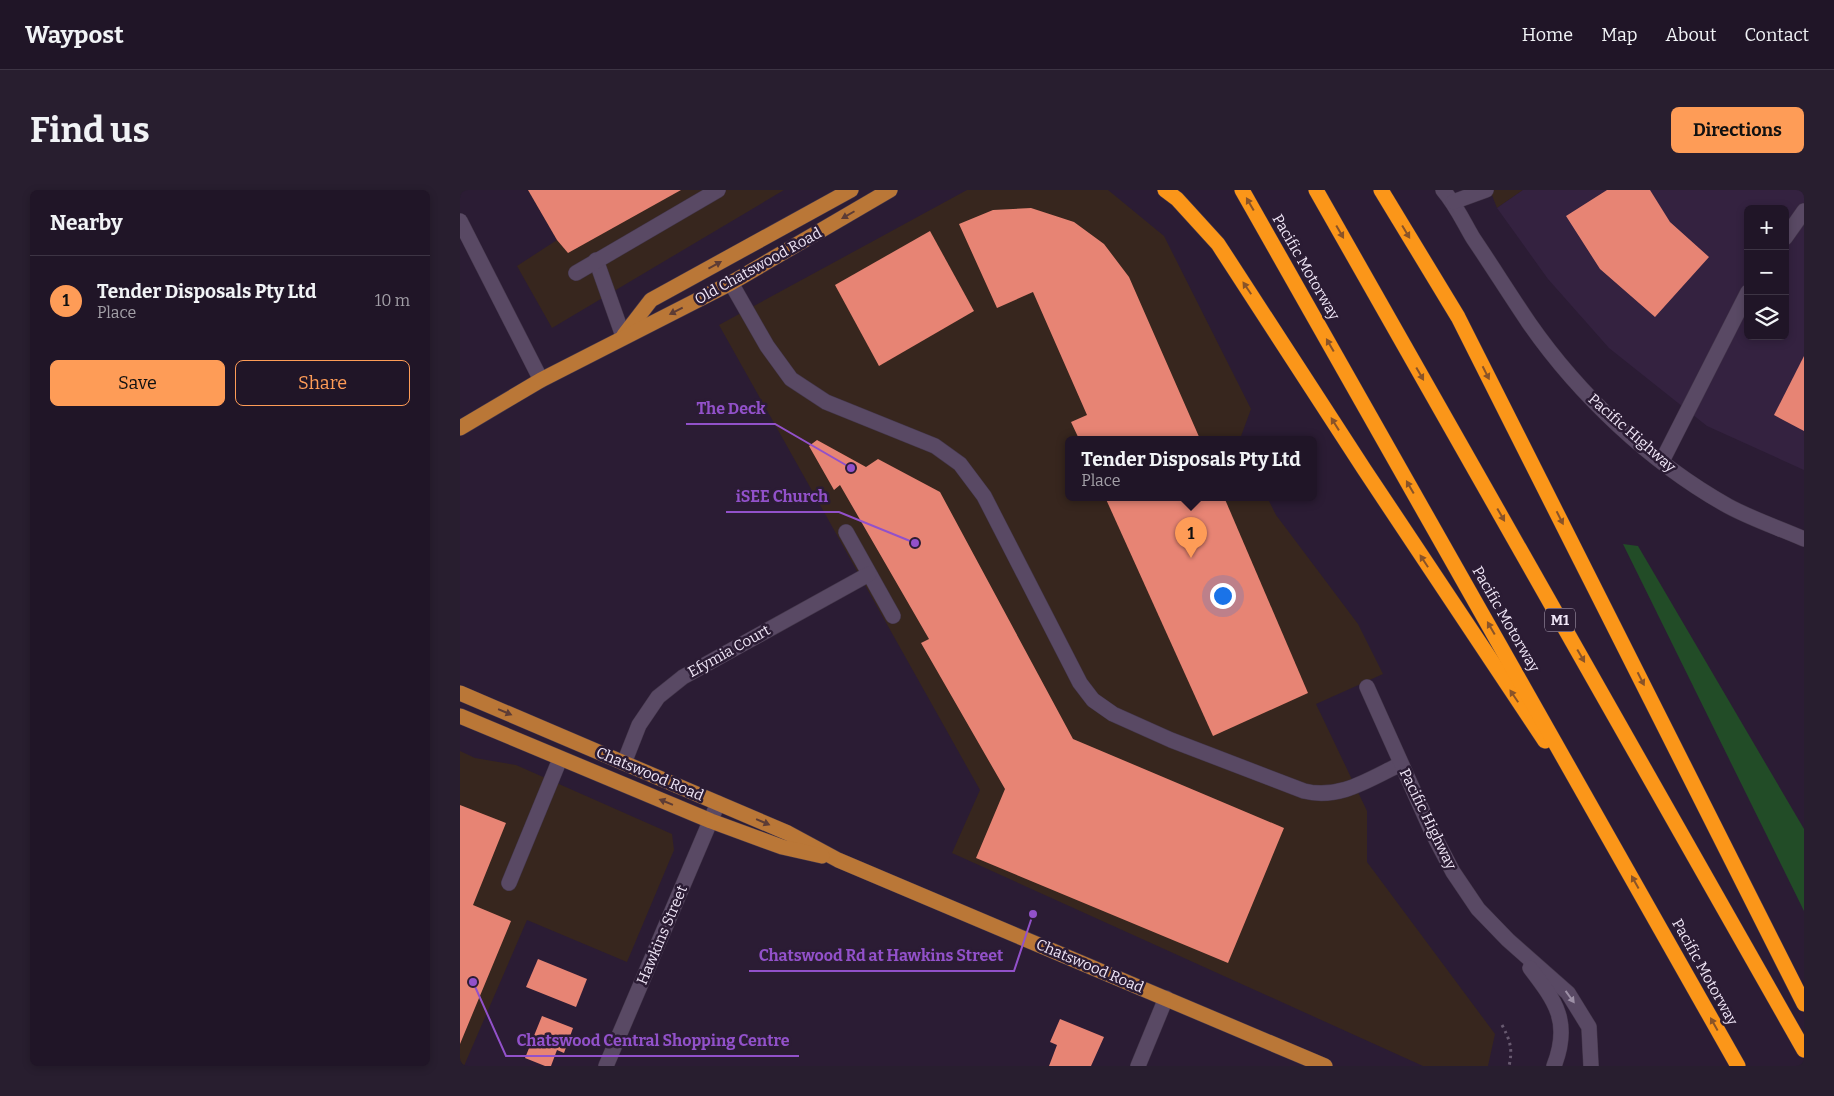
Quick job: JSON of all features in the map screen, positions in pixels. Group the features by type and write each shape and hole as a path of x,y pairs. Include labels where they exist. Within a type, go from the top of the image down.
{"highway":[{"path":"1165,190 1177,199 1218,244 1454,606 1610,838"},
{"name":"Pacific Motorway","path":"1242,190 1738,1066"},
{"name":"M1","path":"1316,190 1804,1050"},
{"path":"1381,190 1458,317 1804,1004"}],"main road":[{"name":"Old Chatswood Road","path":"623,336 650,300 835,194 851,190"},
{"name":"Old Chatswood Road","path":"460,428 541,380 623,336 730,283 890,190"},
{"name":"Chatswood Road","path":"460,693 788,833 838,860 1329,1066"},
{"name":"Chatswood Road","path":"460,716 711,821 782,847 838,860"}],"street":[{"path":"576,273 718,190"},
{"name":"Pacific Highway","path":"1443,190 1453,196 1472,236 1529,323 1560,364 1601,410 1691,483 1729,507 1804,539"},
{"path":"1453,196 1486,190"},
{"path":"1789,232 1804,211"},
{"path":"460,221 541,380"},
{"path":"596,260 623,336"},
{"path":"730,283 767,346 791,379 826,402 935,446 960,464 984,496 1080,682 1093,700 1113,714 1171,740 1304,791 1320,795 1345,790 1401,764"},
{"path":"1662,461 1746,295"},
{"path":"1775,526 1804,526"},
{"path":"846,532 893,616"},
{"name":"Efymia Court","path":"624,763 640,724 658,697 683,677 869,574"},
{"name":"Pacific Highway","path":"1367,687 1432,832 1453,872 1478,909 1508,940 1568,993 1589,1027 1590,1066"},
{"path":"509,883 560,759"},
{"name":"Hawkins Street","path":"606,1066 718,803"},
{"name":"Pacific Highway","path":"1508,940 1552,998 1563,1026 1559,1054 1554,1066"},
{"path":"1138,1066 1166,998"}],"path":[{"path":"1502,1025 1511,1042 1512,1053 1509,1066"}],"shaded area":[{"path":"528,190 784,190 552,328 517,266 557,240"},
{"path":"967,190 1108,190 1164,236 1251,409 1241,436 1065,436 1065,501 1269,501 1276,515 1358,624 1383,674 1316,704 1367,811 1367,862 1495,1034 1488,1066 1423,1066 952,853 980,790 719,325"},
{"path":"1490,190 1523,190 1497,208"},
{"path":"1523,190 1804,190 1804,470 1707,426 1609,348 1548,279 1497,208"},
{"path":"460,751 475,758 516,765 672,834 674,850 627,962 527,920 464,1066 460,1066"}],"green space":[{"path":"1623,544 1638,546 1804,829 1804,911"}],"building":[{"path":"528,190 681,190 568,253 557,240"},
{"path":"1607,190 1650,190 1670,222 1709,257 1655,317 1600,269 1566,216"},
{"path":"1031,208 1074,222 1104,244 1129,277 1199,436 1078,436 1071,422 1087,415 1033,292 997,308 959,224 993,210"},
{"path":"930,231 974,311 879,366 835,285"},
{"path":"1804,356 1804,431 1774,415"},
{"path":"817,440 866,467 878,459 940,492 1073,739 1284,828 1228,963 976,858 1005,789 921,643 929,639 840,485 834,490 809,446"},
{"path":"1107,501 1226,501 1308,693 1213,736"},
{"path":"460,805 506,823 473,905 511,921 460,1044"},
{"path":"538,959 587,979 576,1007 526,987"},
{"path":"542,1016 573,1028 564,1053 557,1050 551,1066 545,1066 525,1058"},
{"path":"1060,1019 1104,1037 1091,1066 1049,1066 1057,1045 1050,1042"}],"place":[{"name":"The Deck","path":"851,468"},
{"name":"iSEE Church","path":"915,543"},
{"name":"Tender Disposals Pty Ltd","path":"1191,558"},
{"name":"Chatswood Rd at Hawkins Street","path":"1033,914"},
{"name":"Chatswood Central Shopping Centre","path":"473,982"}]}
